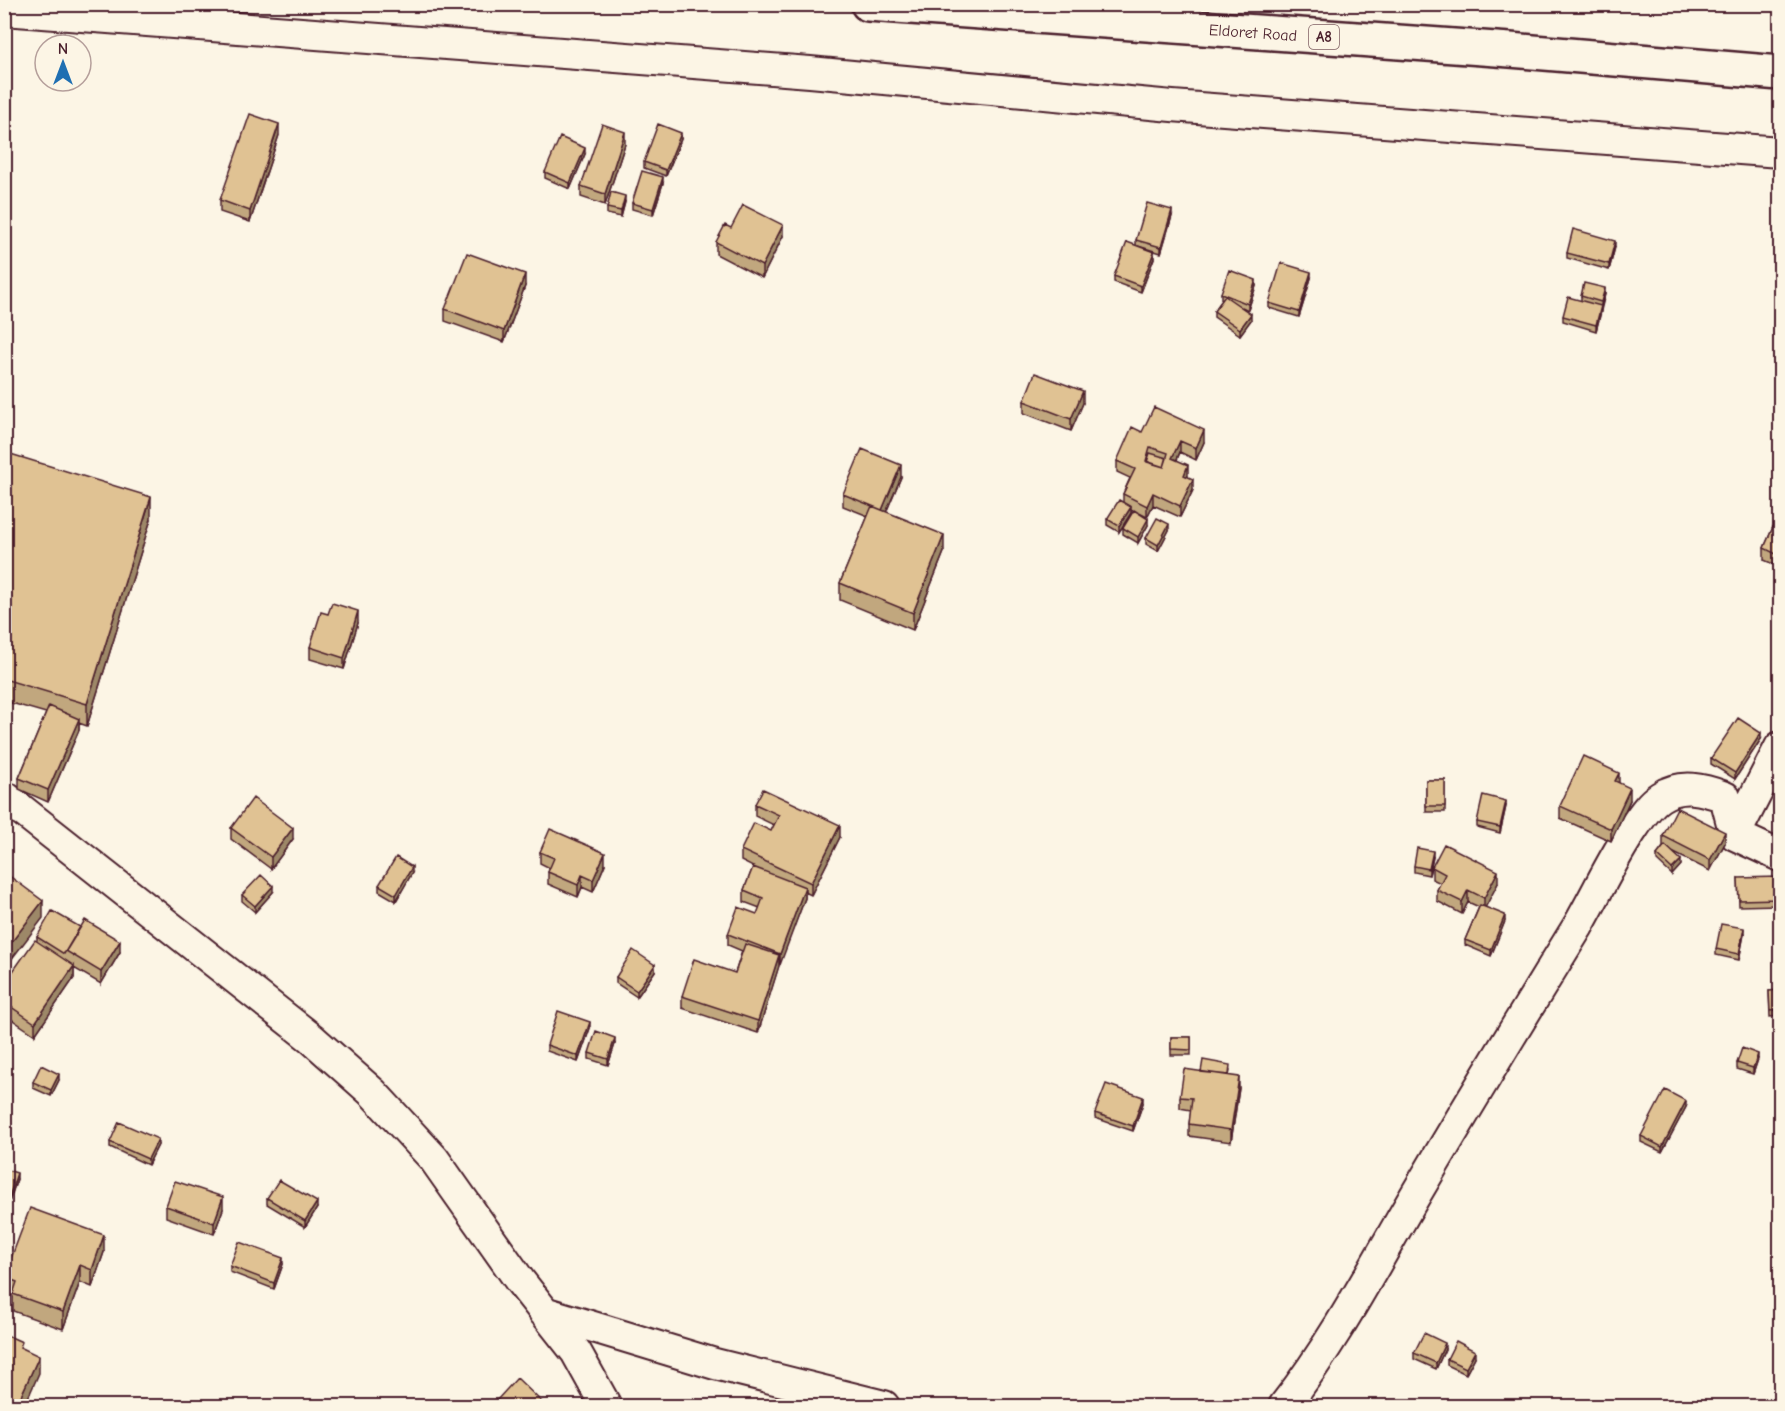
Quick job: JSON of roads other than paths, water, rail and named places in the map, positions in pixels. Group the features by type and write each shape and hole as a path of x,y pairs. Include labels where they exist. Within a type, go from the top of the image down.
{"highway":[{"name":"Eldoret Road","path":"868,4 1510,50 1780,73"}],"street":[{"path":"4,10 810,72 1172,106 1780,152"},
{"path":"1735,835 1780,747"},
{"path":"1284,1407 1325,1349 1481,1083 1580,923 1609,867 1643,814 1658,798 1669,792 1683,788 1700,788 1725,797 1735,835"},
{"path":"4,796 311,1038 374,1093 434,1159 520,1281 576,1352 606,1407"},
{"path":"1735,835 1780,856"},
{"path":"544,1312 715,1364 884,1407"}]}
